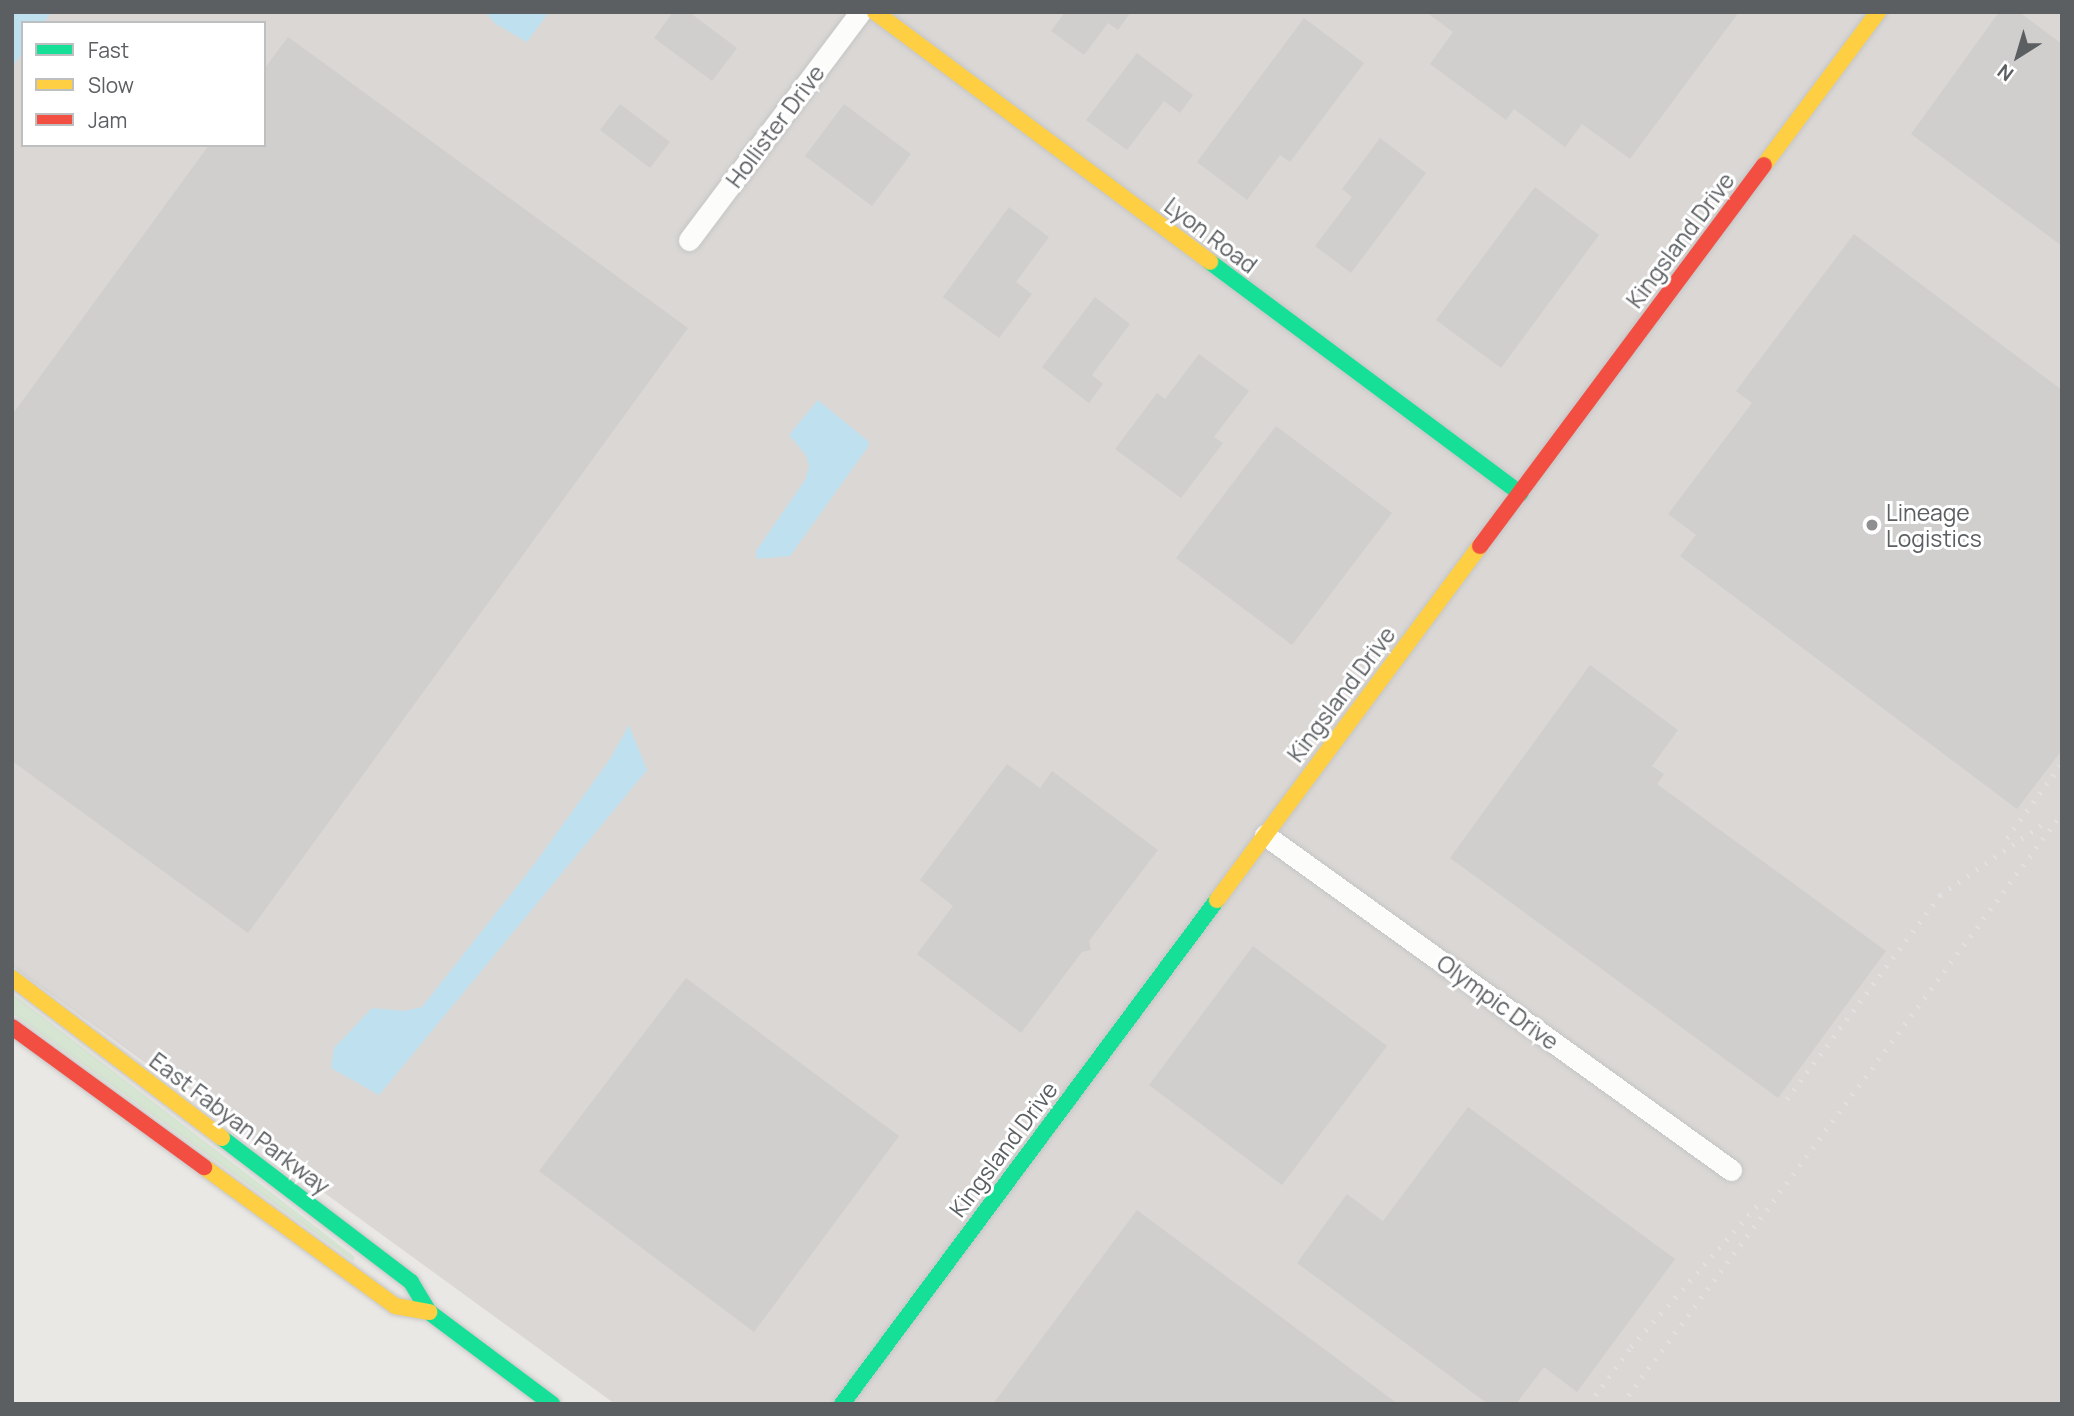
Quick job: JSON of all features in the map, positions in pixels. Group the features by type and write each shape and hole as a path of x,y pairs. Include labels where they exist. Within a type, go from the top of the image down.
{"street":[{"name":"Hollister Drive","path":"689,240 860,12"},
{"name":"Lyon Road","path":"875,12 1520,493"},
{"name":"Kingsland Drive","path":"842,1404 1878,12"},
{"name":"Olympic Drive","path":"1265,835 1731,1170"},
{"name":"East Fabyan Parkway","path":"12,978 411,1282 429,1312 552,1404"},
{"name":"East Fabyan Parkway","path":"12,1027 395,1306 429,1312"}],"shaded area":[{"path":"12,12 2062,12 2062,1404 615,1404 12,966"}],"green space":[{"path":"12,993 355,1257 353,1261 12,1013"}],"water":[{"path":"12,12 51,12 45,21 21,21 21,55 12,67"},
{"path":"485,12 549,12 527,42 496,24"},
{"path":"818,400 869,442 868,447 790,556 757,559 756,551 805,480 809,467 806,455 789,435"},
{"path":"629,725 647,770 379,1095 331,1068 334,1048 372,1008 404,1011 422,1007 533,866 610,759"}],"building":[{"path":"673,12 689,12 737,48 712,81 654,38"},
{"path":"1065,12 1131,12 1118,30 1108,23 1084,55 1051,31"},
{"path":"1426,12 1739,12 1630,159 1582,124 1565,147 1514,109 1506,120 1430,64 1453,32"},
{"path":"1999,12 2019,12 2062,44 2062,246 1911,134"},
{"path":"1304,18 1364,63 1290,162 1280,155 1247,200 1197,162"},
{"path":"288,37 688,328 248,933 12,761 12,415 208,147 266,147 266,66"},
{"path":"1137,53 1193,95 1180,113 1164,101 1127,150 1086,120"},
{"path":"620,104 670,142 650,168 600,130"},
{"path":"844,104 911,154 872,206 805,156"},
{"path":"1380,138 1426,173 1351,273 1315,246 1352,197 1342,189"},
{"path":"1535,187 1599,235 1501,368 1436,320"},
{"path":"1009,207 1049,237 1016,282 1032,294 999,338 943,297"},
{"name":"Lineage Logistics","path":"1854,234 2062,390 2062,750 2017,809 1680,556 1696,535 1668,514 1752,403 1736,391"},
{"path":"1095,297 1130,324 1092,375 1103,384 1089,403 1042,367"},
{"path":"1199,354 1249,391 1214,437 1223,443 1181,498 1115,449 1157,393 1165,399"},
{"path":"1276,426 1392,513 1292,645 1176,558"},
{"path":"1590,665 1678,730 1652,766 1664,774 1657,784 1886,951 1778,1098 1450,858"},
{"path":"1007,764 1040,788 1052,771 1158,850 1089,941 1091,950 1082,952 1021,1033 917,954 953,906 920,880"},
{"path":"1253,946 1387,1046 1282,1185 1149,1085"},
{"path":"686,978 899,1136 754,1332 539,1171"},
{"path":"1468,1107 1675,1259 1577,1392 1544,1367 1516,1404 1488,1404 1297,1263 1347,1194 1383,1221"},
{"path":"1137,1210 1398,1404 993,1404"}],"railway":[{"path":"2007,838 2062,763"},
{"path":"1622,1404 2062,813"},
{"path":"1787,1099 1940,895 2046,822"},
{"path":"1589,1404 1631,1347 1761,1201"}],"traffic: fast":[{"path":"1210,262 1520,493"},
{"path":"842,1404 1217,900"},
{"path":"222,1138 411,1282 429,1312 552,1404"}],"traffic: slow":[{"path":"875,12 1210,262"},
{"path":"1764,165 1878,12"},
{"path":"1217,900 1480,546"},
{"path":"12,978 222,1138"},
{"path":"204,1167 395,1306 429,1312"}],"traffic: jam":[{"path":"1480,546 1764,165"},
{"path":"12,1027 204,1167"}],"place":[{"name":"Lineage Logistics","path":"1872,525"}]}
